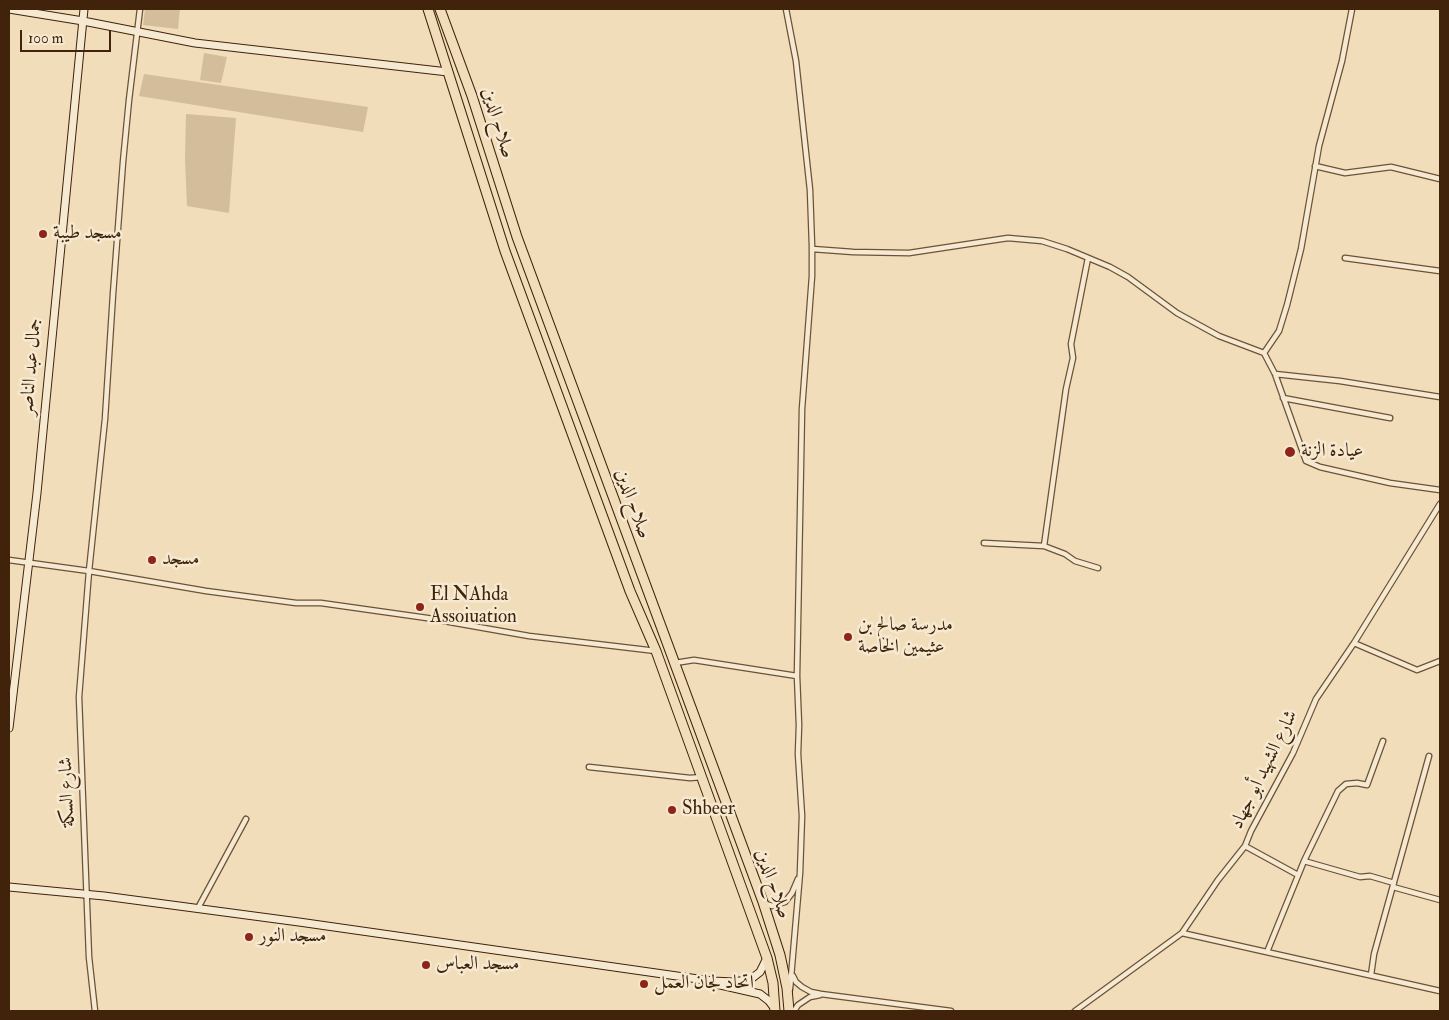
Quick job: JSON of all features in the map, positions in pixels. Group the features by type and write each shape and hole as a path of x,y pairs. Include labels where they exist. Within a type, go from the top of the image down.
{"highway":[{"name":"صلاح الدين","path":"428,9 514,276 630,591 656,652 767,958 775,996 775,1011"},
{"name":"صلاح الدين","path":"440,9 472,96 505,202 530,272 763,902 780,955 789,1011"},
{"path":"514,276 517,270 530,272"},
{"path":"588,476 596,482 603,473"}],"main road":[{"path":"9,9 83,21 195,43 448,72"},
{"name":"جمال عبد الناصر","path":"9,728 45,407 61,228 84,9"},
{"path":"9,887 198,908 712,981 734,982 751,979 760,972 767,958"},
{"path":"712,981 760,994 770,1001 775,1011"}],"street":[{"name":"شارع السكة","path":"95,1011 89,957 79,697 89,571 105,419 129,100 139,32 140,9"},
{"path":"786,9 796,62 810,190 812,249 812,276 802,409 797,676 798,754 802,816 800,873 792,973 788,999"},
{"path":"1264,353 1279,331 1287,305 1301,249 1319,146 1342,61 1352,9"},
{"path":"1315,166 1345,172 1391,168 1440,179"},
{"path":"812,249 909,253 1008,238 1042,241 1067,249 1110,267 1128,277 1194,323 1219,336 1264,353 1274,374 1306,461 1320,467 1390,484 1440,490"},
{"path":"1044,546 1066,389 1073,358 1071,344 1088,258"},
{"path":"1345,258 1440,271"},
{"path":"1274,374 1340,381 1440,397"},
{"path":"1283,398 1390,418"},
{"name":"شارع الشهيد أبو جهاد","path":"1075,1011 1182,933 1218,880 1245,846 1251,831 1293,753 1316,699 1354,643 1440,504"},
{"path":"984,543 1044,546 1065,554 1075,561 1098,568"},
{"path":"9,560 89,571 206,591 296,603 321,603 503,630 529,636 656,652"},
{"path":"1354,643 1417,670 1440,662"},
{"path":"674,663 694,660 797,676"},
{"path":"1267,952 1304,861 1338,791 1346,784 1357,782 1367,785 1382,741"},
{"path":"1371,975 1374,954 1429,756"},
{"path":"589,767 690,778 702,777"},
{"path":"198,908 246,819"},
{"path":"1245,846 1298,875"},
{"path":"1304,861 1360,877 1370,876 1440,900"},
{"path":"763,902 772,906 778,906 785,902 792,893 800,873"},
{"path":"1182,933 1440,990"},
{"path":"792,973 794,979 811,992 951,1011"},
{"path":"794,1011 798,1005 810,997 821,994"}],"shaded area":[{"path":"145,9 180,9 178,29 143,25"},
{"path":"204,53 227,57 221,83 200,80"},
{"path":"144,74 368,107 363,132 139,96"},
{"path":"186,114 236,118 229,213 187,206"}],"place":[{"name":"مسجد طيبة","path":"43,234"},
{"name":"عيادة الزنة","path":"1290,452"},
{"name":"مسجد","path":"152,560"},
{"name":"El NAhda Assoiuation","path":"420,607"},
{"name":"مدرسة صالح بن عثيمين الخاصة","path":"848,637"},
{"name":"Shbeer","path":"672,810"},
{"name":"مسجد النور","path":"249,937"},
{"name":"مسجد العباس","path":"426,965"},
{"name":"اتحاد لجان العمل","path":"644,984"}]}
